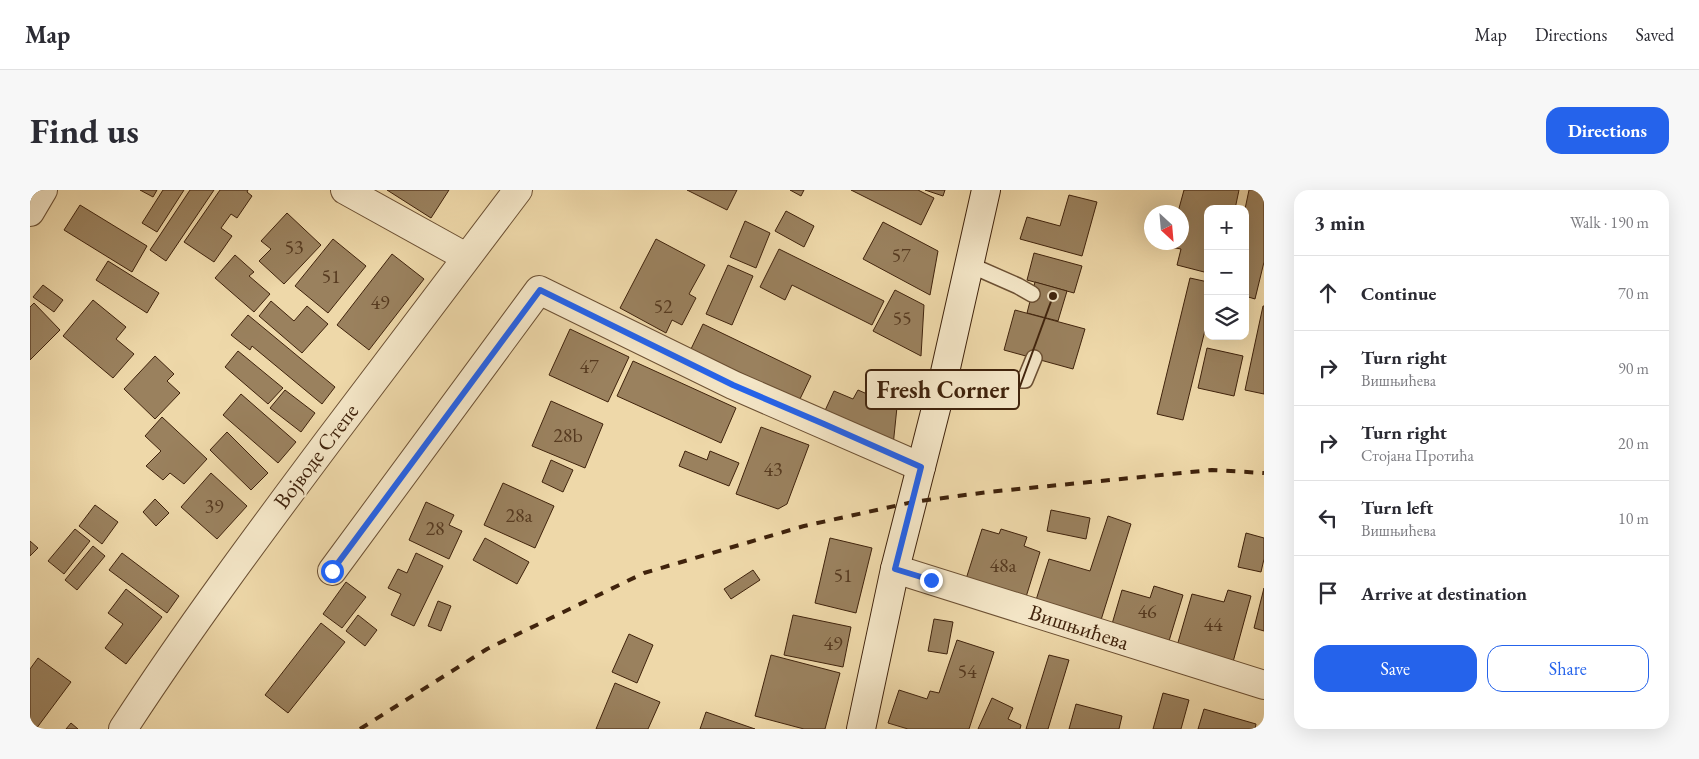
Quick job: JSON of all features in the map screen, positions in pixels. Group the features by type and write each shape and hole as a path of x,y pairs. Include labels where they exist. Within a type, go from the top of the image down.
{"street":[{"path":"30,212 43,190"},
{"path":"345,190 466,258"},
{"name":"Војводе Степе","path":"123,729 158,674 227,576 518,190"},
{"path":"861,729 895,569 943,381 986,190"},
{"path":"332,571 540,290 733,385 921,467"},
{"name":"Вишњићева","path":"895,569 1264,685"}],"lane":[{"path":"968,264 1032,294"},
{"path":"943,381 1025,380 1034,358"}],"building":[{"path":"140,190 157,190 153,197"},
{"path":"163,190 184,190 157,232 142,223"},
{"path":"190,190 214,190 166,261 150,250"},
{"path":"220,190 248,190 247,192 252,196 237,218 231,214 221,228 232,236 214,262 184,242"},
{"path":"387,190 449,190 431,218"},
{"path":"687,190 737,190 727,210"},
{"path":"790,190 804,190 801,196"},
{"path":"851,190 918,190 934,198 921,225"},
{"path":"925,190 945,190 943,196"},
{"path":"1184,190 1239,190 1236,205 1204,205 1204,272 1177,265 1181,250 1189,250 1189,205 1180,205"},
{"path":"1249,190 1264,190 1264,262 1255,299 1249,297 1249,205 1246,205"},
{"path":"1069,195 1097,202 1082,256 1020,239 1027,217 1060,226"},
{"path":"80,205 147,246 132,272 64,230"},
{"path":"786,211 814,226 804,247 775,231"},
{"path":"287,213 321,245 284,284 259,261 271,249 261,241"},
{"path":"745,221 770,233 756,268 730,257"},
{"path":"883,222 938,251 930,295 863,259"},
{"path":"333,239 366,266 328,313 295,286"},
{"path":"656,239 705,265 689,294 696,298 682,325 672,320 666,333 620,308"},
{"path":"779,249 884,301 872,325 792,285 785,300 760,287"},
{"path":"1034,253 1082,266 1074,293 1027,280"},
{"path":"392,254 424,279 369,350 337,325"},
{"path":"235,255 254,272 249,276 270,294 254,312 215,278"},
{"path":"108,261 159,293 147,313 96,280"},
{"path":"728,265 753,276 732,325 706,314"},
{"path":"1190,278 1204,281 1204,334 1183,420 1157,414"},
{"path":"1035,282 1067,291 1058,321 1027,313"},
{"path":"43,285 63,300 54,312 33,297"},
{"path":"895,290 924,305 921,356 873,331"},
{"path":"93,300 126,327 116,339 134,354 113,378 63,336"},
{"path":"271,301 294,321 307,306 328,324 302,353 259,316"},
{"path":"34,303 60,330 30,360 30,307"},
{"path":"1264,306 1264,394 1245,390"},
{"path":"1015,310 1085,329 1073,369 1004,350"},
{"path":"248,315 335,387 322,404 252,346 250,350 231,335"},
{"path":"703,324 811,376 799,401 691,349"},
{"path":"570,329 629,357 608,402 549,375"},
{"path":"1207,348 1243,356 1234,396 1198,388"},
{"path":"238,351 283,388 268,404 225,367"},
{"path":"155,356 174,374 167,381 180,393 155,419 124,389"},
{"path":"633,361 736,408 721,443 617,396"},
{"path":"285,390 315,413 301,432 270,408"},
{"path":"858,390 897,407 893,446 823,415 834,391 853,399"},
{"path":"241,394 296,442 278,463 223,415"},
{"path":"551,401 603,424 585,468 532,446"},
{"path":"162,417 207,459 184,484 170,473 163,480 146,466 161,451 145,436"},
{"path":"761,427 809,445 787,504 778,509 736,494"},
{"path":"227,432 268,473 251,490 210,450"},
{"path":"685,451 707,460 710,451 739,463 729,486 679,466"},
{"path":"551,460 573,470 563,492 542,482"},
{"path":"211,473 247,506 217,539 181,507"},
{"path":"503,483 554,506 535,548 484,525"},
{"path":"155,499 169,513 156,526 143,512"},
{"path":"426,502 454,515 449,525 462,531 449,559 409,540"},
{"path":"95,505 118,522 102,544 79,526"},
{"path":"1051,510 1090,518 1086,539 1047,531"},
{"path":"1108,516 1131,524 1101,620 1036,600 1049,559 1090,571"},
{"path":"75,529 90,541 64,574 48,561"},
{"path":"982,529 999,534 1001,529 1027,537 1024,546 1040,552 1026,597 966,579"},
{"path":"1246,533 1264,538 1264,559 1261,572 1238,567"},
{"path":"485,538 529,562 517,584 473,560"},
{"path":"830,538 872,548 856,613 815,603"},
{"path":"30,541 38,548 30,556"},
{"path":"93,546 105,556 77,590 65,580"},
{"path":"122,553 179,596 167,613 109,570"},
{"path":"416,553 443,566 414,626 391,615 401,594 388,588 398,569 407,573"},
{"path":"753,570 760,580 731,599 724,589"},
{"path":"346,582 366,597 342,628 323,614"},
{"path":"1154,586 1183,595 1169,641 1112,624 1122,590 1150,598"},
{"path":"1264,588 1264,631 1254,628"},
{"path":"126,589 162,617 126,664 105,648 123,624 108,613"},
{"path":"1228,590 1251,596 1233,662 1177,646 1192,594 1224,602"},
{"path":"438,601 451,606 441,631 428,626"},
{"path":"358,615 377,630 365,646 346,631"},
{"path":"793,615 851,627 843,667 784,655"},
{"path":"934,619 953,622 947,654 928,651"},
{"path":"321,623 345,642 288,713 265,695"},
{"path":"629,634 653,645 637,683 612,672"},
{"path":"957,640 994,652 969,729 908,729 888,723 899,690 927,699 930,691 939,693"},
{"path":"771,655 840,673 825,729 804,729 755,716"},
{"path":"1049,655 1069,660 1048,729 1026,729"},
{"path":"38,658 71,682 36,729 32,729 30,727 30,669"},
{"path":"615,683 660,702 648,729 596,729"},
{"path":"1163,693 1189,700 1181,729 1153,729"},
{"path":"992,698 1013,708 1008,719 1021,725 1020,729 978,729"},
{"path":"1076,704 1122,716 1119,729 1069,729"},
{"path":"1204,709 1256,724 1255,729 1198,729"},
{"path":"706,712 755,729 700,729"},
{"path":"71,723 78,729 66,729"}],"railway":[{"path":"360,729 487,649 644,573 804,526 913,502 988,492 1212,470 1264,473"}],"place":[{"name":"Fresh Corner","path":"1053,296"}],"route":[{"path":"332,571 540,290 733,385 921,467 895,569 931,580"}]}
